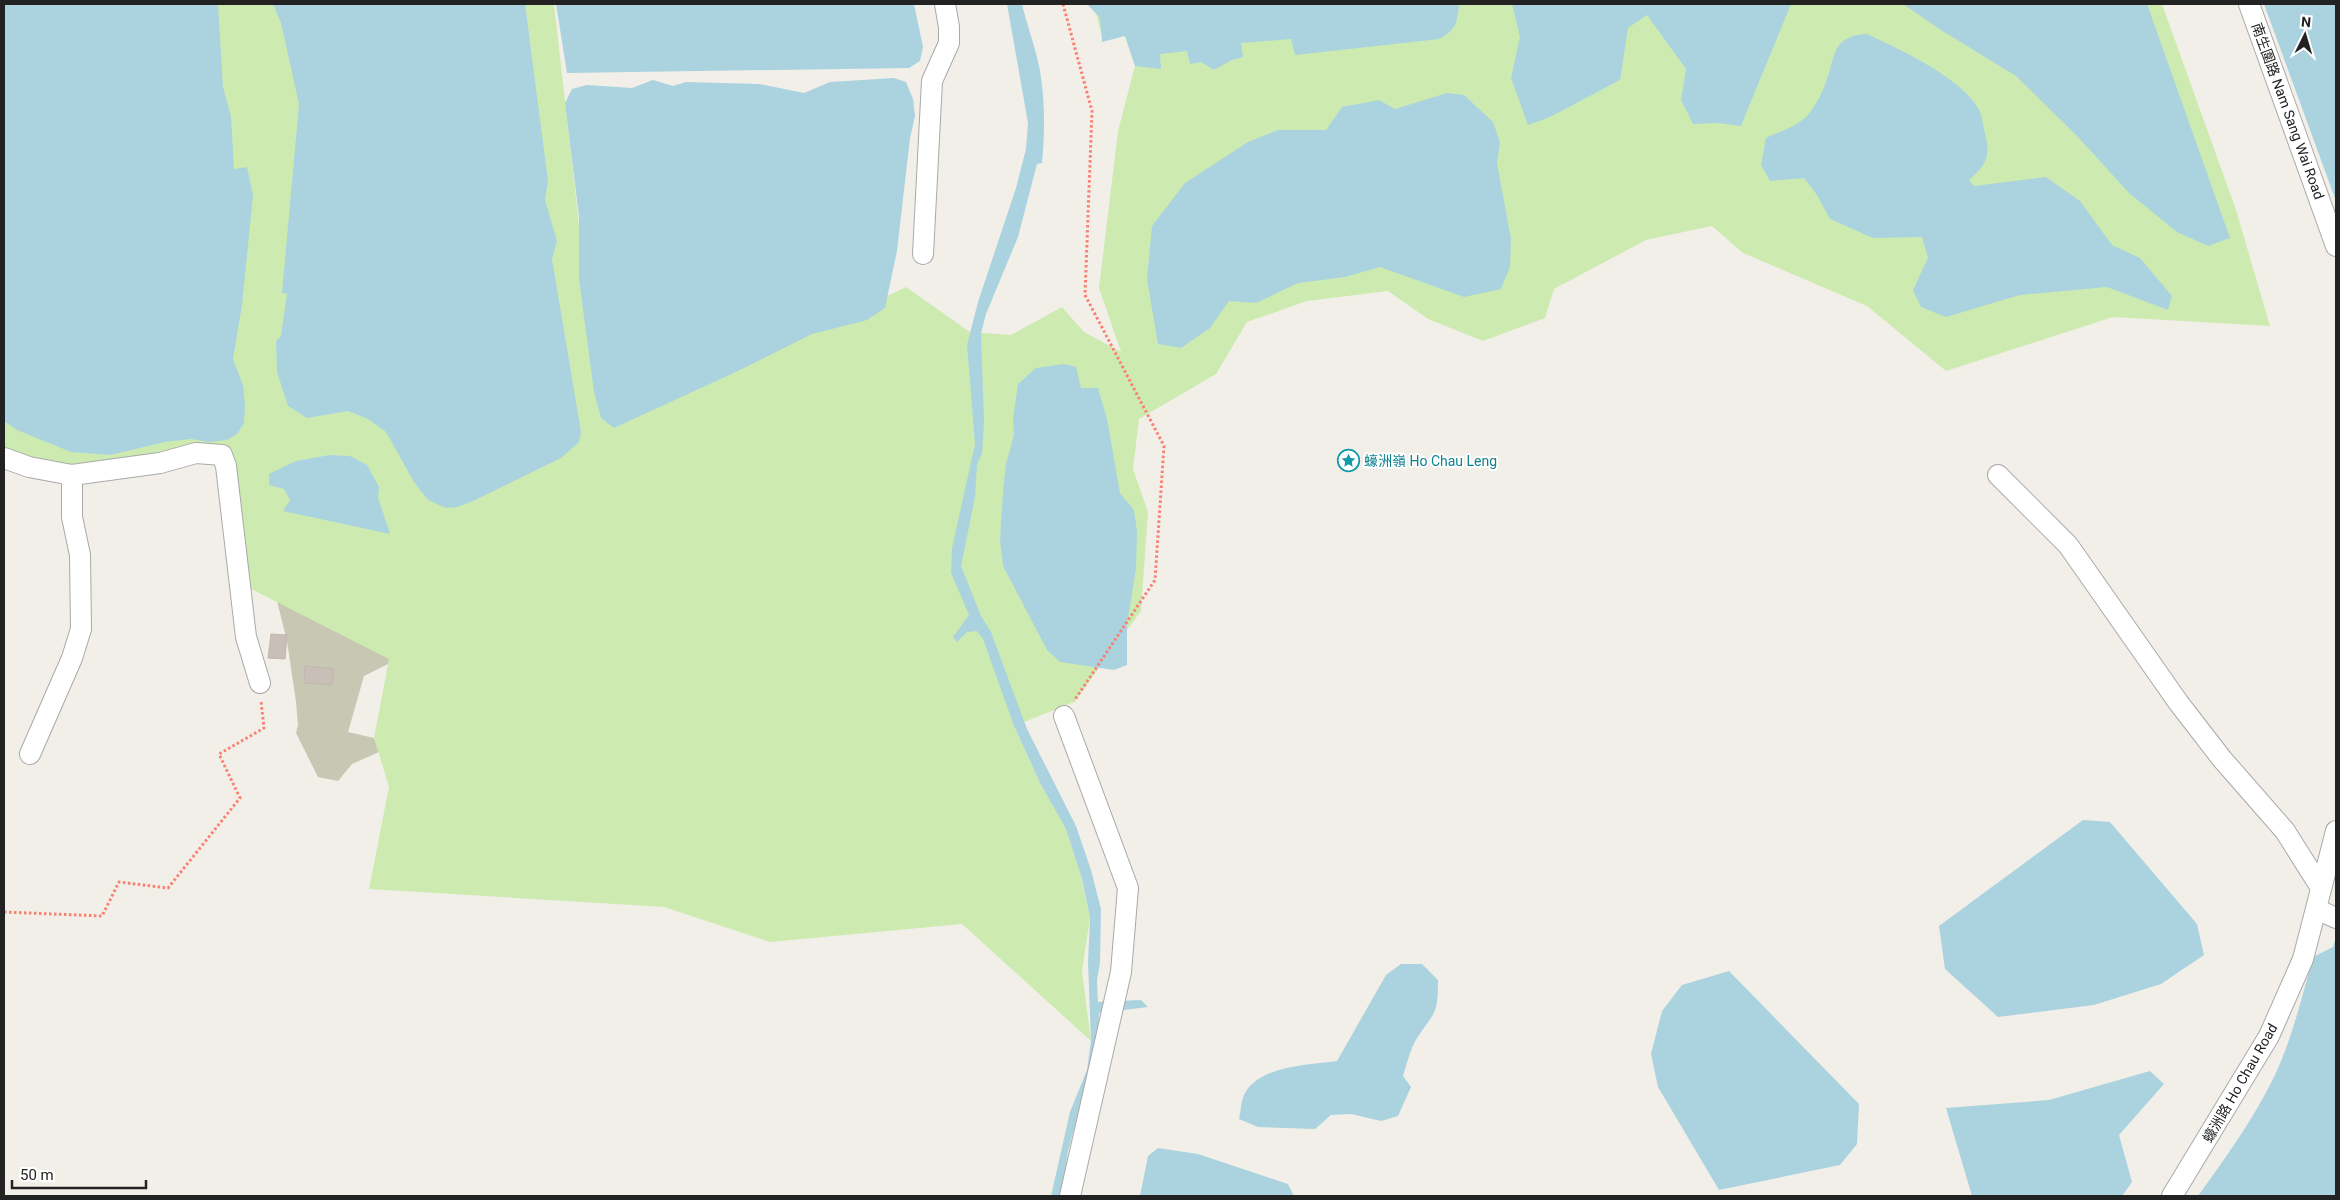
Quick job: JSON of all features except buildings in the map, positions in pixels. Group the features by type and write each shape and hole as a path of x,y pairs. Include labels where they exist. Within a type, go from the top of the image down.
{"street":[{"path":"923,254 932,81 949,43 949,27 945,4"},
{"name":"南生圍路 Nam Sang Wai Road","path":"2249,4 2336,246"},
{"path":"4,458 29,467 72,475 160,463 196,453 222,455 226,466 246,637 260,684"},
{"path":"30,754 72,658 81,629 80,555 72,517 72,475"},
{"path":"1998,475 2068,545 2178,702 2222,759 2285,831 2321,888 2328,914"},
{"path":"1064,716 1128,888 1121,972 1070,1196"},
{"path":"2321,888 2336,831"},
{"name":"蠔洲路 Ho Chau Road","path":"2172,1196 2269,1036 2303,959 2328,914"}],"path":[{"path":"1063,4 1092,110 1085,295 1164,446 1155,580 1064,716"},
{"path":"4,912 102,916 119,882 168,888 240,798 219,754 264,728 260,684"}],"shaded area":[{"path":"271,577 402,607 388,664 364,676 348,732 374,738 379,752 352,764 338,781 318,777 296,733 298,725 296,702 287,641"}],"green space":[{"path":"4,4 554,4 601,418 614,428 906,287 970,332 1011,335 1062,307 1084,332 1121,352 1099,288 1118,131 1135,66 1125,36 1101,33 1094,4 2162,4 2236,210 2270,326 2113,317 1946,371 1867,306 1743,253 1712,226 1646,240 1554,289 1545,318 1483,341 1428,319 1388,291 1307,301 1247,322 1216,374 1139,419 1133,469 1148,512 1141,611 1074,702 1014,726 1041,785 1066,829 1080,872 1090,918 1082,971 1091,1041 962,924 770,942 664,907 369,889 389,787 374,738 389,659 239,583 227,457 56,467 4,453"}],"water":[{"path":"4,4 218,5 223,87 231,117 234,169 247,167 253,195 242,305 233,359 243,385 244,423 237,434 227,440 209,442 191,439 165,442 110,455 71,452 17,430 4,421"},
{"path":"273,4 525,4 548,181 545,200 557,241 552,259 581,432 579,442 561,458 473,501 457,507 446,508 428,500 414,482 386,432 368,419 348,411 307,418 288,406 277,372 276,341 281,336 287,294 282,293 299,104 281,23"},
{"path":"556,4 914,4 923,47 920,61 909,68 567,73"},
{"path":"1007,4 1022,4 1038,62 1044,105 1043,151 1042,163 1037,164 1018,237 986,314 981,333 984,422 982,453 977,465 975,497 961,566 981,616 991,632 1027,729 1076,826 1091,870 1101,909 1100,963 1097,981 1098,1002 1141,1000 1148,1007 1099,1013 1098,1040 1090,1083 1079,1110 1068,1151 1061,1196 1051,1196 1070,1112 1087,1070 1091,1041 1088,962 1090,918 1082,879 1066,829 1041,785 1014,726 983,639 977,631 967,632 957,642 953,637 969,615 951,573 952,548 975,444 967,345 978,302 1016,188 1026,149 1028,123"},
{"path":"1087,4 1459,4 1458,16 1453,29 1439,39 1295,55 1291,39 1241,43 1243,57 1232,60 1214,70 1201,62 1190,64 1187,51 1160,54 1161,69 1135,66 1125,36 1102,42 1100,18"},
{"path":"1512,4 1791,4 1741,126 1718,123 1693,124 1681,100 1686,69 1647,15 1628,28 1620,80 1550,117 1528,125 1511,78 1520,37"},
{"path":"1903,4 2147,4 2230,238 2208,246 2177,232 2129,193 2078,137 2016,76 1941,30"},
{"path":"2264,4 2336,4 2336,201"},
{"path":"1867,34 1928,65 1958,85 1978,108 1987,141 1987,154 1980,170 1969,180 1974,186 2046,177 2080,201 2112,245 2140,258 2172,296 2168,310 2107,287 2020,295 1946,317 1921,307 1913,290 1928,258 1922,237 1873,238 1830,219 1817,195 1804,178 1770,181 1761,165 1766,138 1792,126 1807,116 1823,90 1834,56 1841,43 1855,36"},
{"path":"894,78 906,82 913,99 915,116 910,138 897,251 885,308 867,320 812,334 740,370 614,428 601,418 594,392 579,279 579,217 565,103 572,89 587,85 632,88 653,80 673,86 686,82 759,84 804,93 830,82"},
{"path":"1447,93 1464,95 1493,122 1500,142 1497,163 1511,239 1510,267 1501,289 1464,297 1380,267 1345,277 1298,283 1256,303 1229,301 1210,328 1181,348 1158,344 1147,279 1152,226 1185,183 1248,142 1278,130 1326,130 1342,107 1379,100 1395,109"},
{"path":"1064,364 1076,367 1081,388 1098,388 1107,419 1120,493 1134,510 1137,531 1136,569 1127,625 1127,665 1114,670 1060,662 1047,650 1003,566 1000,540 1003,491 1006,464 1014,435 1013,419 1018,384 1036,368"},
{"path":"330,455 350,456 367,465 379,487 378,497 390,534 283,511 290,500 284,489 269,485 269,474 296,461"},
{"path":"2083,820 2110,822 2197,924 2204,955 2161,984 2094,1005 1998,1017 1945,969 1939,926"},
{"path":"2336,937 2336,1193 2334,1196 2198,1196 2239,1138 2266,1093 2291,1033 2313,957 2333,947"},
{"path":"1401,964 1422,964 1438,980 1438,991 1436,1007 1432,1017 1415,1042 1409,1057 1403,1076 1411,1087 1398,1116 1381,1121 1351,1114 1331,1115 1315,1129 1258,1127 1239,1119 1245,1093 1252,1084 1262,1077 1287,1068 1337,1061 1386,975"},
{"path":"1729,971 1859,1104 1857,1144 1840,1165 1719,1190 1658,1087 1651,1054 1662,1011 1682,985"},
{"path":"2150,1071 2164,1084 2119,1135 2132,1182 2122,1196 1972,1196 1946,1108 2049,1100"},
{"path":"1158,1148 1198,1154 1288,1184 1294,1196 1140,1196 1148,1156"}],"place":[{"name":"蠔洲嶺 Ho Chau Leng","path":"1348,461"}]}
